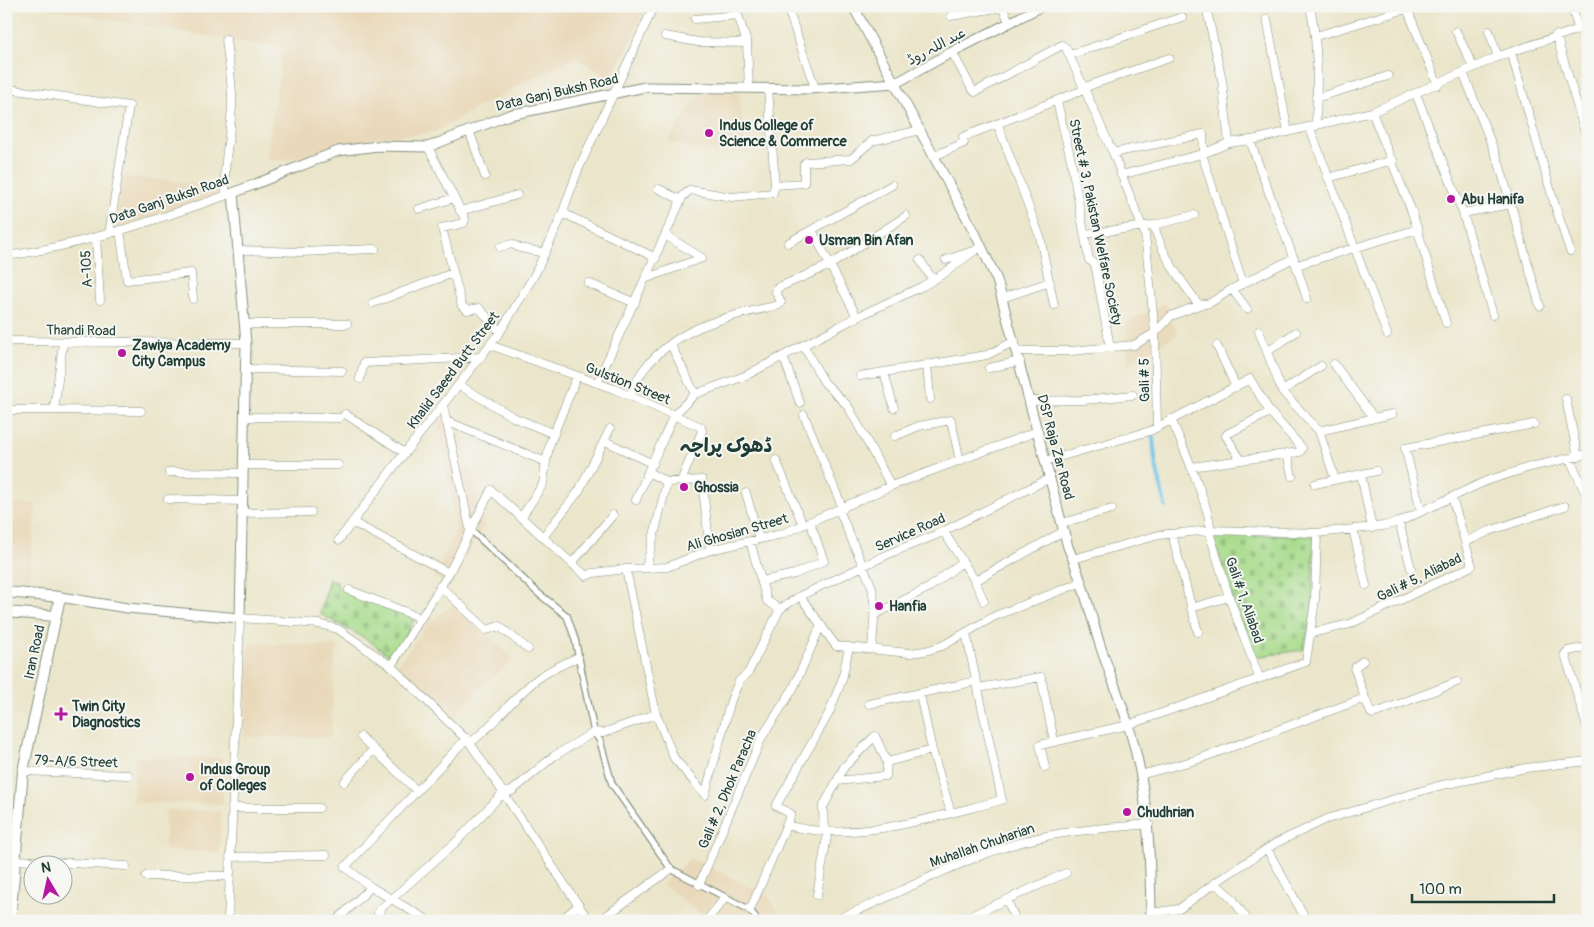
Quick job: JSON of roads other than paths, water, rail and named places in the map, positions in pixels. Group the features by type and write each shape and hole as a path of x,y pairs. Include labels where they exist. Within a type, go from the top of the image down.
{"main road":[{"path":"6,592 60,597"},
{"name":"Iran Road","path":"10,921 23,771 60,597"},
{"path":"6,612 56,616"}],"street":[{"path":"6,11 7,6"},
{"name":"Khalid Saeed Butt Street","path":"339,540 500,332 544,253 563,213 578,170 654,6"},
{"path":"787,6 815,88"},
{"path":"854,9 866,6"},
{"name":"عبد اللہ روڈ","path":"896,83 1042,6"},
{"path":"1206,6 1222,80 1228,143"},
{"path":"1310,6 1316,36 1316,98 1313,127 1328,178 1387,334"},
{"path":"950,16 1002,7 1010,24"},
{"path":"1572,7 1578,28"},
{"path":"1316,36 1406,8 1438,85"},
{"name":"DSP Raja Zar Road","path":"854,9 921,130 979,248 997,280 1015,341 1063,527 1082,582 1108,670 1128,725 1140,775 1149,824 1149,917"},
{"path":"695,19 735,14 740,18 747,43 748,88"},
{"path":"952,52 972,89 976,92 1062,45 1069,55 1182,17"},
{"path":"1268,19 1288,132"},
{"path":"1121,175 1228,143 1313,127 1372,112 1438,85 1498,57 1556,35 1588,26"},
{"path":"1456,31 1473,68"},
{"path":"1489,31 1498,57"},
{"path":"1556,35 1588,142"},
{"path":"665,36 698,42 747,43"},
{"path":"226,39 232,80 232,105 225,168 238,250 246,343 240,618 228,921"},
{"path":"1511,52 1555,208 1570,251"},
{"name":"Gali # 5","path":"1069,55 1113,153 1145,236 1155,333 1157,427"},
{"path":"934,156 964,143 964,137 1057,102 1085,88 1169,58"},
{"path":"1463,72 1493,146 1540,306"},
{"path":"1316,98 1388,76"},
{"name":"Data Ganj Buksh Road","path":"6,256 40,251 109,234 230,194 338,151 378,146 428,147 509,115 615,92 645,87 815,88 896,83"},
{"path":"597,383 647,278 681,200 690,190 732,197 773,193 768,88"},
{"path":"6,102 9,89 129,106 109,234"},
{"path":"1416,94 1463,212 1493,315"},
{"name":"Street # 3, Pakistan Welfare Society","path":"1057,102 1085,234 1088,260 1095,264 1110,348"},
{"path":"1372,112 1393,160 1418,229 1446,323"},
{"path":"998,125 1018,174 1040,237 1054,305"},
{"path":"469,130 485,176"},
{"path":"774,185 804,183 804,164 806,162 851,159 872,141 921,130"},
{"path":"1113,153 1203,134 1203,152 1243,284"},
{"path":"1250,140 1266,190 1295,261 1307,299"},
{"path":"428,147 454,198 464,223 442,228 464,308 479,308 500,332"},
{"path":"1328,178 1393,160"},
{"path":"788,243 892,185"},
{"path":"659,189 681,200"},
{"path":"460,211 517,195"},
{"path":"419,210 454,198"},
{"path":"1463,212 1511,204"},
{"path":"563,213 656,258"},
{"path":"1085,234 1154,225 1194,215"},
{"path":"630,396 643,370 667,346 693,328 729,316 779,305 781,302 776,292 777,288 830,265 906,216"},
{"path":"1154,225 1160,247 1176,274 1199,305"},
{"path":"1017,351 1110,348 1134,345 1155,333 1171,316 1199,305 1210,303 1232,289 1295,261 1355,249 1418,229"},
{"path":"120,230 126,280 191,273 193,299"},
{"path":"812,230 857,317"},
{"path":"647,278 702,258 665,235"},
{"name":"A-105","path":"96,237 100,300"},
{"path":"500,247 512,244 520,248 544,253"},
{"path":"946,260 979,248"},
{"path":"636,500 674,415 695,394 745,376 932,280 979,248"},
{"path":"238,250 310,252 374,249"},
{"path":"920,260 932,280"},
{"path":"374,303 453,273"},
{"path":"1002,298 1050,282"},
{"path":"588,283 635,303"},
{"path":"1232,289 1247,309"},
{"path":"244,324 347,324"},
{"path":"1259,331 1282,391 1319,431 1335,480"},
{"path":"1267,352 1296,332"},
{"name":"Thandi Road","path":"6,341 63,343 246,343"},
{"path":"860,376 987,355 1015,341"},
{"path":"54,410 63,343"},
{"name":"Gulstion Street","path":"490,345 630,396 702,429 681,481"},
{"path":"670,345 695,394"},
{"path":"803,346 824,382 848,406 891,486"},
{"path":"1218,346 1236,387"},
{"path":"783,356 800,403"},
{"path":"360,379 364,362 481,357"},
{"path":"989,368 1020,361"},
{"path":"927,364 930,399"},
{"path":"1334,364 1374,418"},
{"path":"1282,391 1320,366"},
{"path":"245,369 342,371"},
{"path":"884,372 894,408"},
{"path":"521,518 542,484 554,434 577,376"},
{"path":"1045,461 1157,427 1250,379 1270,412 1302,448 1300,452 1191,467"},
{"path":"459,385 513,417 554,434"},
{"path":"1030,401 1084,400 1134,395"},
{"path":"1566,399 1574,458 1588,499"},
{"path":"443,405 470,529 538,593 567,616 576,639 594,732 600,741 612,784 670,869 750,910 758,921"},
{"path":"6,410 141,411"},
{"path":"1241,460 1226,436 1227,434 1270,412"},
{"path":"1319,431 1392,414"},
{"path":"804,415 872,587 874,615 872,648"},
{"path":"244,417 342,416 405,453"},
{"path":"895,436 919,426 951,420 960,461"},
{"name":"Gali # 1, Aliabad","path":"1171,420 1191,467 1211,530 1210,535 1229,597 1260,677"},
{"path":"446,421 546,462"},
{"path":"1421,511 1405,448 1534,424"},
{"path":"543,537 579,491 610,429"},
{"name":"Ali Ghosian Street","path":"470,529 491,490 586,576 593,573 626,569 667,567 710,550 782,534 891,486 1038,432"},
{"path":"605,442 653,464"},
{"path":"1287,453 1292,476"},
{"path":"1074,558 1141,539 1211,530 1317,533 1372,528 1399,522 1467,489 1530,466 1588,454"},
{"path":"762,581 796,574 824,561 776,460"},
{"path":"169,472 338,465"},
{"path":"1315,484 1376,471"},
{"path":"648,472 667,482 703,481 710,550"},
{"path":"1361,474 1372,528"},
{"name":"Service Road","path":"780,609 800,596 944,532 1050,478"},
{"path":"646,568 667,482"},
{"path":"746,493 759,539"},
{"name":"Gali # 5, Aliabad","path":"1311,633 1350,624 1472,566 1452,497"},
{"path":"168,499 242,501"},
{"path":"1465,542 1489,531 1565,506"},
{"path":"975,581 1063,527 1112,509"},
{"path":"241,513 311,512"},
{"path":"572,563 613,515"},
{"path":"352,522 448,573"},
{"path":"1399,522 1411,568"},
{"path":"391,666 448,573 470,529"},
{"path":"1353,529 1366,585"},
{"path":"944,532 975,581 984,601"},
{"path":"1044,767 1040,745 1128,725 1306,662 1315,600 1317,533"},
{"path":"1172,534 1198,632"},
{"path":"626,569 656,714 674,758 705,794 736,687 739,681 748,673 780,609 767,601 750,541"},
{"path":"874,615 930,587 962,562"},
{"path":"800,596 836,646 910,653 942,646 995,616 1082,582"},
{"path":"440,586 487,630 499,626 528,649"},
{"path":"349,590 421,618"},
{"path":"60,597 127,608 319,624 338,628 391,666 468,741 589,921"},
{"path":"1191,608 1229,597"},
{"name":"Gali # 2, Dhok Paracha","path":"699,885 762,737 793,689 821,625"},
{"path":"786,825 807,831 826,831 905,825 1002,800 966,632"},
{"path":"750,910 791,814 776,806 829,713 842,680 849,646"},
{"path":"1588,647 1568,651 1566,654 1588,730"},
{"path":"429,921 393,898 371,887 345,867 416,792 468,741 489,729 507,708 540,677 578,657"},
{"path":"1363,661 1356,666 1355,670 1373,714 1457,682"},
{"path":"869,704 978,684 1041,677 1054,742"},
{"path":"920,695 932,750 951,813"},
{"path":"1140,775 1196,760 1365,698"},
{"path":"388,921 378,913 379,910 456,842 503,793 512,791 554,756 594,732 604,733 656,714"},
{"path":"817,895 826,831 823,807 844,767 875,736 887,762 886,776 837,781"},
{"path":"360,737 416,792"},
{"path":"344,782 373,750"},
{"path":"887,762 932,750"},
{"path":"1149,917 1179,909 1267,849 1327,819 1389,799 1485,776 1588,761"},
{"name":"79-A/6 Street","path":"23,771 128,776"},
{"path":"232,808 318,808"},
{"name":"Muhallah Chuharian","path":"833,921 934,874 988,853 1041,837 1149,824"},
{"path":"1267,849 1306,921"},
{"path":"230,857 326,855"},
{"path":"16,860 126,866"},
{"path":"599,921 670,869"},
{"path":"959,921 1066,873"},
{"path":"146,876 229,876"},
{"path":"1215,883 1232,898 1248,921"},
{"path":"336,921 371,887"},
{"path":"706,921 725,898"},
{"path":"1007,900 1016,921"},
{"path":"560,921 579,905"}],"waterway":[{"path":"1152,433 1156,463 1166,508 1155,464 1152,433"}],"place":[{"name":"Indus College of Science & Commerce","path":"709,133"},
{"name":"Abu Hanifa","path":"1451,199"},
{"name":"Usman Bin Afan","path":"809,240"},
{"name":"Zawiya Academy City Campus","path":"122,353"},
{"name":"Ghossia","path":"684,487"},
{"name":"Hanfia","path":"879,606"},
{"name":"Twin City Diagnostics","path":"61,714"},
{"name":"Indus Group of Colleges","path":"190,777"},
{"name":"Chudhrian","path":"1127,812"}],"district":[{"name":"ڈھوک پراچہ","path":"726,445"}]}
